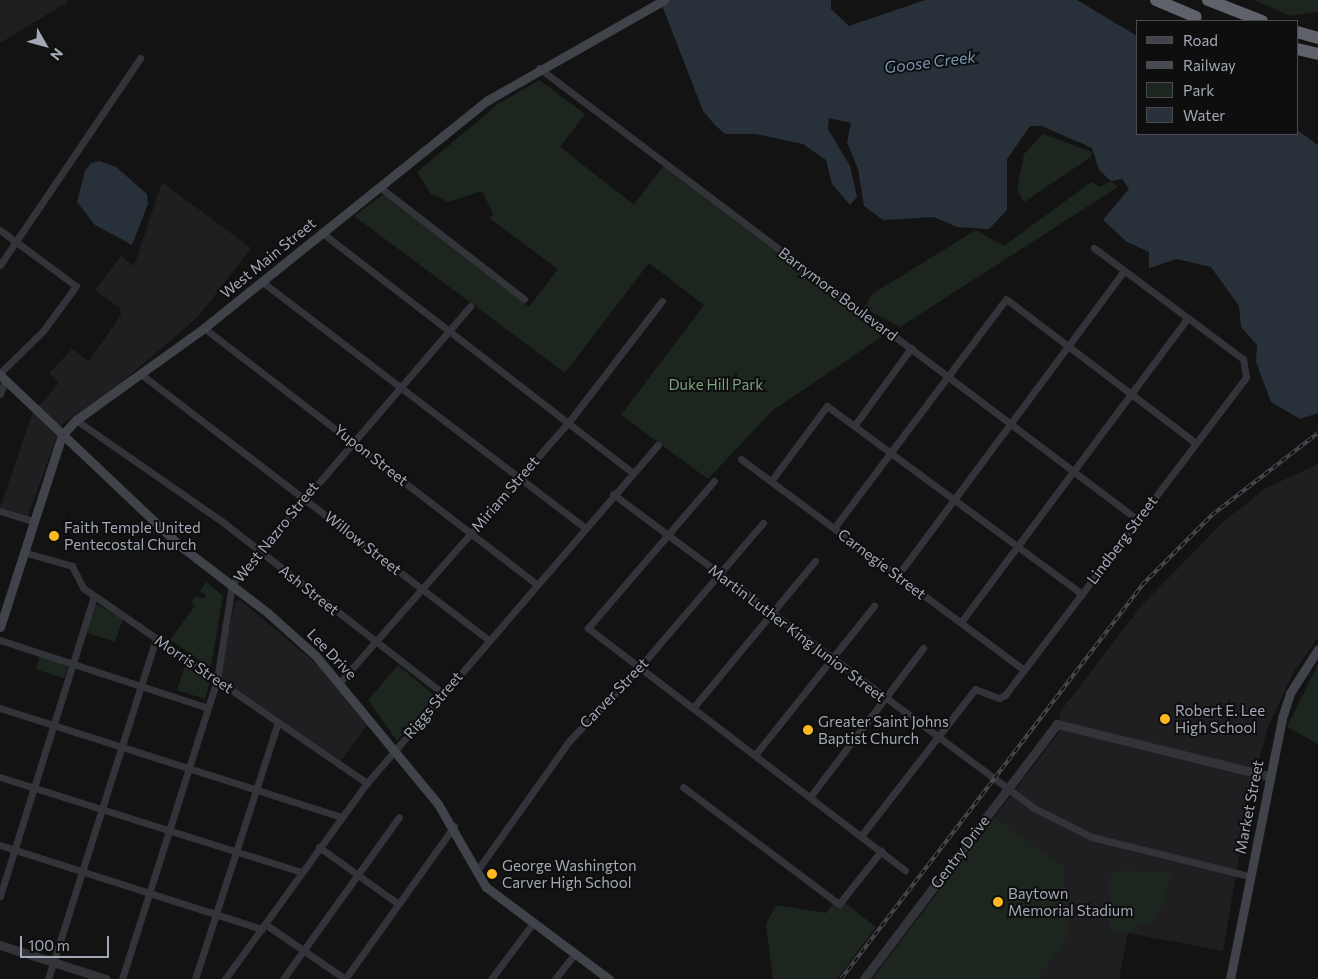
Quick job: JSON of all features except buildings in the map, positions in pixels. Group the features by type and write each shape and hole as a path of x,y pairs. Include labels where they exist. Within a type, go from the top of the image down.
{"highway":[{"path":"1156,0 1200,19"},
{"path":"1167,0 1200,19"},
{"path":"1208,0 1259,20"},
{"path":"1298,32 1318,38"},
{"path":"1298,49 1318,54"}],"main road":[{"name":"West Main Street","path":"0,627 2,610 62,435 76,420 142,376 204,328 321,232 381,188 488,100 538,68 664,0"},
{"name":"Lee Drive","path":"2,376 180,545 232,584 294,635 341,681 454,826 476,872 498,898 609,979"},
{"name":"Market Street","path":"1230,979 1268,776 1290,693 1318,650"}],"street":[{"path":"0,265 140,58"},
{"name":"Barrymore Boulevard","path":"538,68 1138,520"},
{"path":"381,188 524,299"},
{"path":"0,230 76,286 43,331 2,376 0,394"},
{"path":"321,232 632,472"},
{"path":"960,622 1188,318 1094,248"},
{"path":"898,575 1124,271"},
{"path":"261,281 585,528"},
{"path":"834,528 1006,299 1196,443"},
{"name":"Miriam Street","path":"341,681 377,644 568,423 662,301"},
{"name":"West Nazro Street","path":"122,979 148,892 217,680 232,584 304,496 470,306"},
{"name":"Lindberg Street","path":"936,738 975,689 988,691 1002,698 1246,377 1248,367 1188,318"},
{"name":"Yupon Street","path":"204,328 537,584"},
{"path":"854,426 911,348"},
{"name":"Willow Street","path":"142,376 304,496 488,640"},
{"path":"771,481 827,406 1082,594"},
{"name":"Ash Street","path":"76,420 258,550 442,693"},
{"name":"Riggs Street","path":"225,979 367,783 613,494 658,445"},
{"name":"Carnegie Street","path":"741,459 1024,670"},
{"path":"714,481 588,628 906,870"},
{"name":"Martin Luther King Junior Street","path":"613,494 1006,790 1092,837 1249,876"},
{"path":"0,511 33,522"},
{"name":"Carver Street","path":"476,872 569,741 639,668 763,523"},
{"name":"Morris Street","path":"23,552 72,566 83,588 367,783"},
{"path":"693,708 815,562"},
{"path":"0,896 94,596"},
{"path":"755,755 833,660 874,606"},
{"path":"48,979 156,638"},
{"path":"0,640 140,684 208,708"},
{"path":"810,797 923,648"},
{"path":"0,708 341,817"},
{"path":"196,979 278,722"},
{"name":"Gentry Drive","path":"864,979 1057,724 1268,776"},
{"path":"861,836 936,738"},
{"path":"0,777 301,872"},
{"path":"683,787 839,904 881,851"},
{"path":"283,979 399,818"},
{"path":"0,845 216,914 263,926 345,979 397,903 454,826"},
{"path":"319,847 358,873 397,903"},
{"path":"491,979 533,923"},
{"path":"0,945 106,979"},
{"path":"555,979 575,953"}],"shaded area":[{"path":"0,0 67,0 68,2 0,43"},
{"path":"162,182 251,248 198,317 116,387 61,425 28,516 0,508 32,414 59,383 49,373 72,349 89,361 121,315 120,308 95,290 121,256 134,266"},
{"name":"Robert E. Lee High School","path":"1318,464 1318,638 1294,671 1268,727 1251,788 1223,951 1128,933 1119,979 872,979 1059,732 1060,712 1142,605 1223,522 1266,488"},
{"path":"240,600 319,666 367,725 341,761 219,678 235,602"}],"green space":[{"path":"1254,0 1318,0 1318,12 1290,16"},
{"name":"Duke Hill Park","path":"539,80 585,114 560,147 634,205 663,166 873,323 875,329 887,333 772,411 708,479 621,415 704,305 649,263 565,373 354,216 384,194 529,307 558,269 489,218 493,214 482,191 448,202 431,194 417,172 498,104"},
{"path":"1043,134 1092,152 1091,157 1024,202 1017,190 1024,154"},
{"path":"1111,181 1118,187 900,327 864,308 872,294 976,230 1004,246 1091,182 1101,187"},
{"path":"206,582 223,596 211,668 170,640 195,606 191,603 196,596 203,599 206,595 200,591"},
{"path":"96,604 123,619 115,642 85,632"},
{"path":"40,656 69,665 65,678 36,669"},
{"path":"1318,664 1318,744 1287,727"},
{"path":"398,665 435,696 397,741 368,700"},
{"path":"185,666 210,682 205,699 177,690"},
{"name":"Baytown Memorial Stadium","path":"995,817 1064,867 1068,938 1036,979 872,979"},
{"path":"1116,870 1171,872 1164,905 1153,920 1129,931 1110,932 1109,876"},
{"path":"845,903 876,927 837,979 773,979 766,924 776,905 826,913 833,904"}],"water":[{"name":"Goose Creek","path":"660,0 831,0 831,9 849,26 925,0 1077,0 1136,35 1136,135 1298,135 1298,131 1318,145 1318,413 1300,419 1271,402 1256,362 1257,345 1241,327 1239,306 1211,267 1177,259 1149,268 1149,252 1127,242 1103,220 1129,189 1122,179 1111,181 1099,170 1092,148 1042,126 1030,126 1007,159 1007,210 989,229 957,227 934,217 883,220 864,206 858,169 847,142 851,123 829,118 828,129 850,166 857,197 850,205 832,184 826,160 803,144 756,134 725,134 703,111"},
{"path":"99,161 116,167 147,194 148,204 132,245 95,225 77,202 85,171 91,163"}],"railway":[{"path":"841,979 1142,585 1212,515 1318,433"}],"place":[{"name":"Faith Temple United Pentecostal Church","path":"54,536"},
{"name":"Robert E. Lee High School","path":"1165,719"},
{"name":"Greater Saint Johns Baptist Church","path":"808,730"},
{"name":"George Washington Carver High School","path":"492,874"},
{"name":"Baytown Memorial Stadium","path":"998,902"}]}
